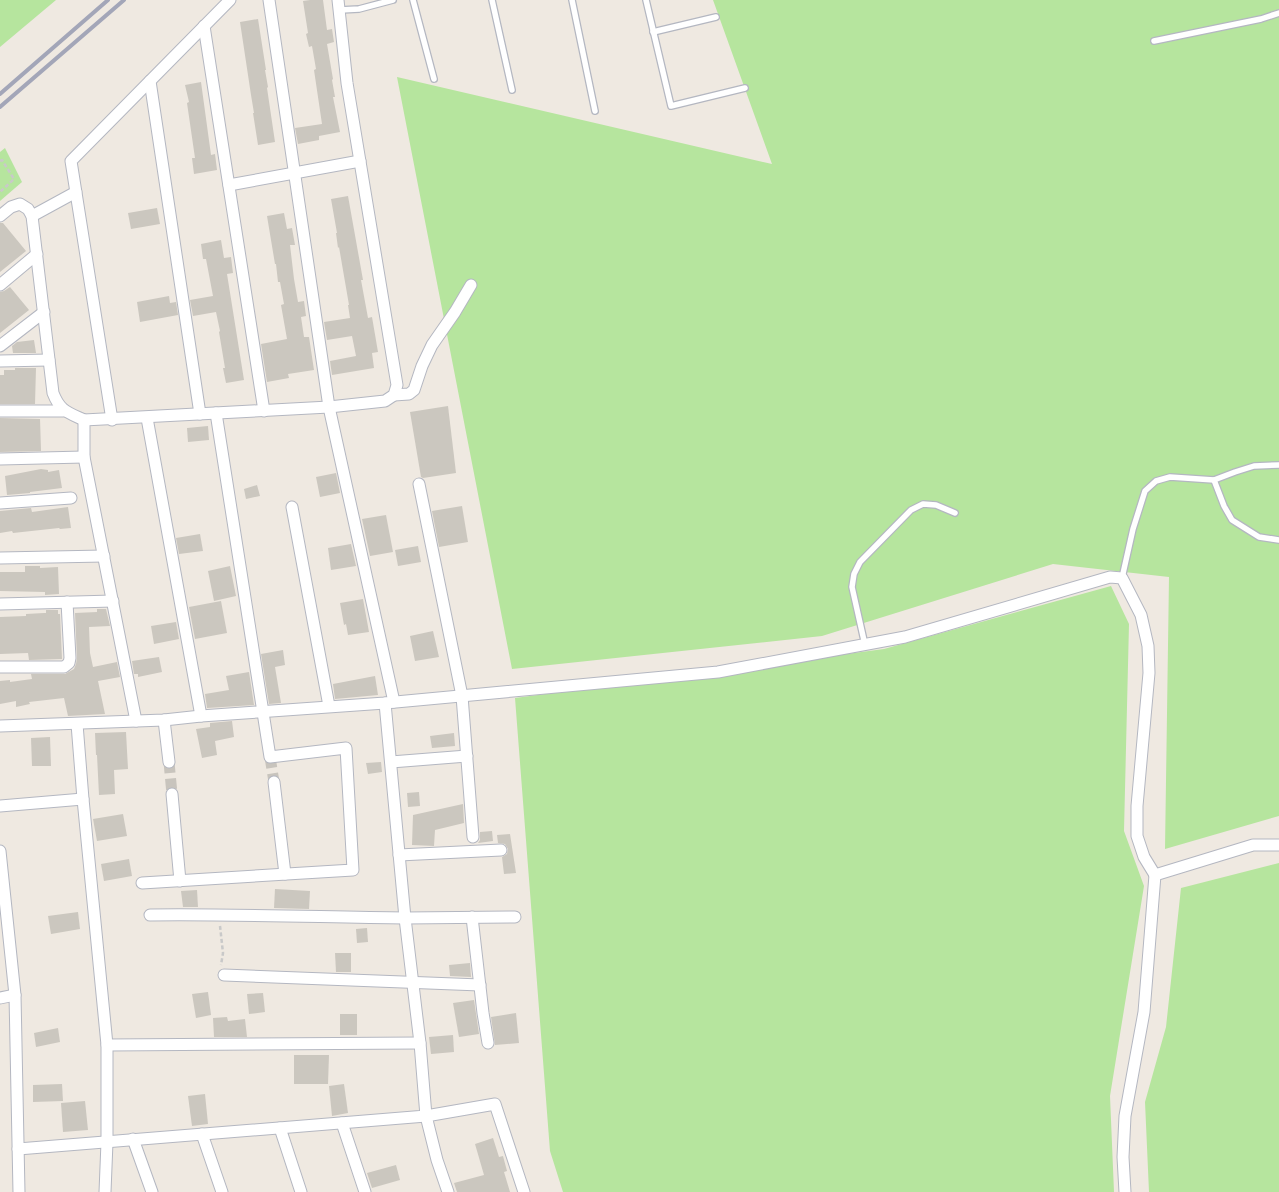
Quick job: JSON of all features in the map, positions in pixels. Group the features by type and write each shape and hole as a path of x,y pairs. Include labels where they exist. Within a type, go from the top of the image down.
{"street":[{"path":"112,420 71,161 230,0"},
{"path":"269,0 329,407 389,703 390,762 426,1116 437,1160 448,1192"},
{"path":"339,5 347,83 397,385 394,396"},
{"path":"204,26 264,410"},
{"path":"150,81 200,414"},
{"path":"229,185 360,161"},
{"path":"32,216 76,192"},
{"path":"0,216 11,206 20,204 28,208 32,216 53,393 56,402 63,411"},
{"path":"0,285 37,254"},
{"path":"0,410 63,411 84,420 112,420 329,407 385,401 394,396 409,394 414,390 432,345 456,312 472,285"},
{"path":"0,346 44,312"},
{"path":"0,361 49,360"},
{"path":"142,883 354,870 346,748 270,757 216,414"},
{"path":"147,418 201,716"},
{"path":"84,420 84,457 136,721"},
{"path":"0,459 84,457"},
{"path":"419,484 462,696 473,837"},
{"path":"0,503 71,498"},
{"path":"292,507 329,706"},
{"path":"0,558 104,556"},
{"path":"0,726 164,720 329,706 389,703 718,672 905,637 1110,577 1122,578 1141,615 1148,646 1149,673 1137,806 1137,836 1144,857 1155,875 1144,1012 1125,1116 1123,1157 1125,1192"},
{"path":"0,604 113,601"},
{"path":"0,667 64,667 69,663 67,602"},
{"path":"164,720 169,762"},
{"path":"77,724 107,1045 105,1192"},
{"path":"390,762 467,756"},
{"path":"274,782 286,874"},
{"path":"172,794 180,881"},
{"path":"0,806 83,799"},
{"path":"1155,875 1253,845 1279,845"},
{"path":"0,850 15,995 19,1192"},
{"path":"399,855 501,850"},
{"path":"150,915 220,914 405,918 515,917"},
{"path":"472,917 488,1043"},
{"path":"224,975 480,985"},
{"path":"0,998 15,995"},
{"path":"107,1045 420,1043"},
{"path":"18,1149 426,1116 495,1104 524,1192"},
{"path":"342,1123 365,1192"},
{"path":"280,1128 301,1192"},
{"path":"202,1134 222,1192"},
{"path":"133,1139 152,1192"}],"lane":[{"path":"339,5 358,9 394,0"},
{"path":"414,0 434,79"},
{"path":"492,0 512,90"},
{"path":"572,0 595,111"},
{"path":"646,0 671,106 745,88"},
{"path":"1154,41 1261,19 1279,13"},
{"path":"653,32 716,17"},
{"path":"1122,578 1133,529 1145,491 1156,480 1170,477 1214,480 1254,466 1279,465"},
{"path":"1214,480 1224,506 1232,520 1259,537 1279,540"},
{"path":"864,644 852,587 854,574 860,562 911,510 923,504 936,505 955,513"}],"path":[{"path":"0,161 2,160 14,180 0,192"},
{"path":"220,914 223,953 220,966 224,975"}],"green space":[{"path":"0,0 56,0 0,47"},
{"path":"713,0 1279,0 1279,816 1165,849 1169,577 1053,564 822,636 512,669 397,77 772,164"},
{"path":"5,148 22,182 0,201 0,152"},
{"path":"1111,586 1129,624 1124,831 1144,886 1110,1096 1114,1192 563,1192 550,1151 515,698 884,649"},
{"path":"1279,863 1279,1192 1149,1192 1145,1102 1166,1027 1181,888"}],"building":[{"path":"323,0 327,30 332,29 334,42 327,44 333,79 335,97 333,97 340,132 319,136 319,140 298,144 295,128 322,124 312,46 309,47 306,34 308,33 303,1"},
{"path":"258,19 275,142 258,145 240,22"},
{"path":"201,82 211,155 215,154 217,170 194,174 192,158 195,158 187,103 189,102 185,85"},
{"path":"348,196 368,318 372,317 378,352 372,353 374,368 332,375 330,361 356,356 352,336 327,340 324,322 350,318 331,199"},
{"path":"157,208 160,224 131,229 128,213"},
{"path":"284,213 287,229 292,228 295,245 290,245 294,279 298,302 304,301 306,316 301,317 304,337 309,337 314,370 288,374 289,378 267,382 261,344 287,339 281,305 284,304 280,282 278,282 267,216"},
{"path":"0,223 3,223 26,251 0,272"},
{"path":"221,240 224,258 231,257 233,273 227,274 244,380 226,383 216,312 193,316 190,300 213,296 201,244"},
{"path":"10,287 29,310 0,333 0,292"},
{"path":"169,296 170,303 176,302 178,315 140,322 137,302"},
{"path":"34,340 36,353 13,353 12,346 17,342"},
{"path":"15,368 36,368 35,404 0,404 0,375 4,375 4,370 15,370"},
{"path":"448,406 456,473 423,478 421,477 410,412"},
{"path":"0,418 40,419 41,451 0,452"},
{"path":"208,426 209,440 188,442 187,428"},
{"path":"41,469 48,470 48,472 59,470 62,488 7,495 5,476"},
{"path":"336,473 340,493 320,497 316,477"},
{"path":"257,485 260,496 246,499 244,489"},
{"path":"462,506 468,542 439,547 432,511"},
{"path":"68,507 71,528 0,533 0,511 31,508 32,512"},
{"path":"386,515 393,552 370,556 362,519"},
{"path":"200,534 203,551 179,554 176,538"},
{"path":"351,544 356,566 331,570 328,548"},
{"path":"418,546 421,562 398,566 395,550"},
{"path":"25,566 40,566 40,568 58,567 59,594 45,595 45,592 0,591 0,572 25,572"},
{"path":"230,566 236,596 214,601 208,571"},
{"path":"363,599 369,632 348,635 340,603"},
{"path":"221,601 227,633 195,639 189,607"},
{"path":"97,609 106,609 110,626 89,627 90,653 93,667 117,662 120,677 98,681 105,714 68,716 64,698 29,702 30,704 16,707 16,701 0,704 0,681 10,680 10,682 32,679 31,674 65,674 74,669 77,658 75,613 97,612"},
{"path":"46,610 58,610 58,614 60,614 62,659 29,660 28,653 0,654 0,617 46,613"},
{"path":"176,622 179,639 154,644 151,626"},
{"path":"433,631 439,657 415,661 410,636"},
{"path":"283,650 285,665 275,667 281,703 269,704 261,654"},
{"path":"159,657 162,672 138,677 138,674 134,674 132,661"},
{"path":"249,672 254,705 207,708 205,694 229,690 226,676"},
{"path":"375,676 378,695 335,699 333,684"},
{"path":"232,721 234,737 215,741 217,755 202,758 196,729 210,727 210,723"},
{"path":"126,732 128,769 114,770 115,794 99,795 95,733"},
{"path":"454,733 455,746 432,748 430,736"},
{"path":"50,737 51,766 32,766 31,738"},
{"path":"381,762 382,772 368,774 366,763"},
{"path":"419,792 420,806 408,807 407,793"},
{"path":"463,804 464,823 435,830 434,846 412,845 413,815"},
{"path":"123,814 127,836 97,841 93,819"},
{"path":"492,831 493,841 478,843 480,832"},
{"path":"510,834 516,873 504,874 502,857 507,854 508,849 505,844 498,843 497,835"},
{"path":"129,859 132,876 104,881 101,864"},
{"path":"275,889 310,891 309,909 274,908"},
{"path":"197,890 198,907 183,907 181,891"},
{"path":"78,912 80,929 51,934 48,916"},
{"path":"367,928 368,942 357,943 356,929"},
{"path":"335,953 351,953 351,972 336,972"},
{"path":"470,963 471,977 450,976 449,965"},
{"path":"208,992 211,1015 196,1018 192,994"},
{"path":"263,993 265,1012 249,1014 247,994"},
{"path":"474,1000 479,1034 459,1037 453,1003"},
{"path":"516,1013 519,1043 495,1045 491,1017"},
{"path":"340,1014 357,1014 357,1035 340,1035"},
{"path":"227,1017 228,1021 245,1019 247,1037 214,1037 213,1018"},
{"path":"58,1028 60,1042 36,1047 34,1033"},
{"path":"453,1035 454,1052 431,1054 429,1037"},
{"path":"294,1055 329,1055 328,1084 294,1084"},
{"path":"62,1084 63,1101 33,1102 33,1085"},
{"path":"344,1084 348,1113 332,1116 329,1086"},
{"path":"205,1094 208,1124 192,1126 188,1096"},
{"path":"85,1101 88,1130 63,1132 61,1103"},
{"path":"493,1138 499,1157 503,1156 507,1171 504,1172 510,1192 457,1192 454,1183 484,1175 475,1144"},
{"path":"396,1165 400,1180 372,1188 367,1173"}],"tunnel":[{"path":"270,757 274,782"},
{"path":"169,762 172,794"}],"railway":[{"path":"0,94 108,0"},
{"path":"0,107 124,0"}]}
